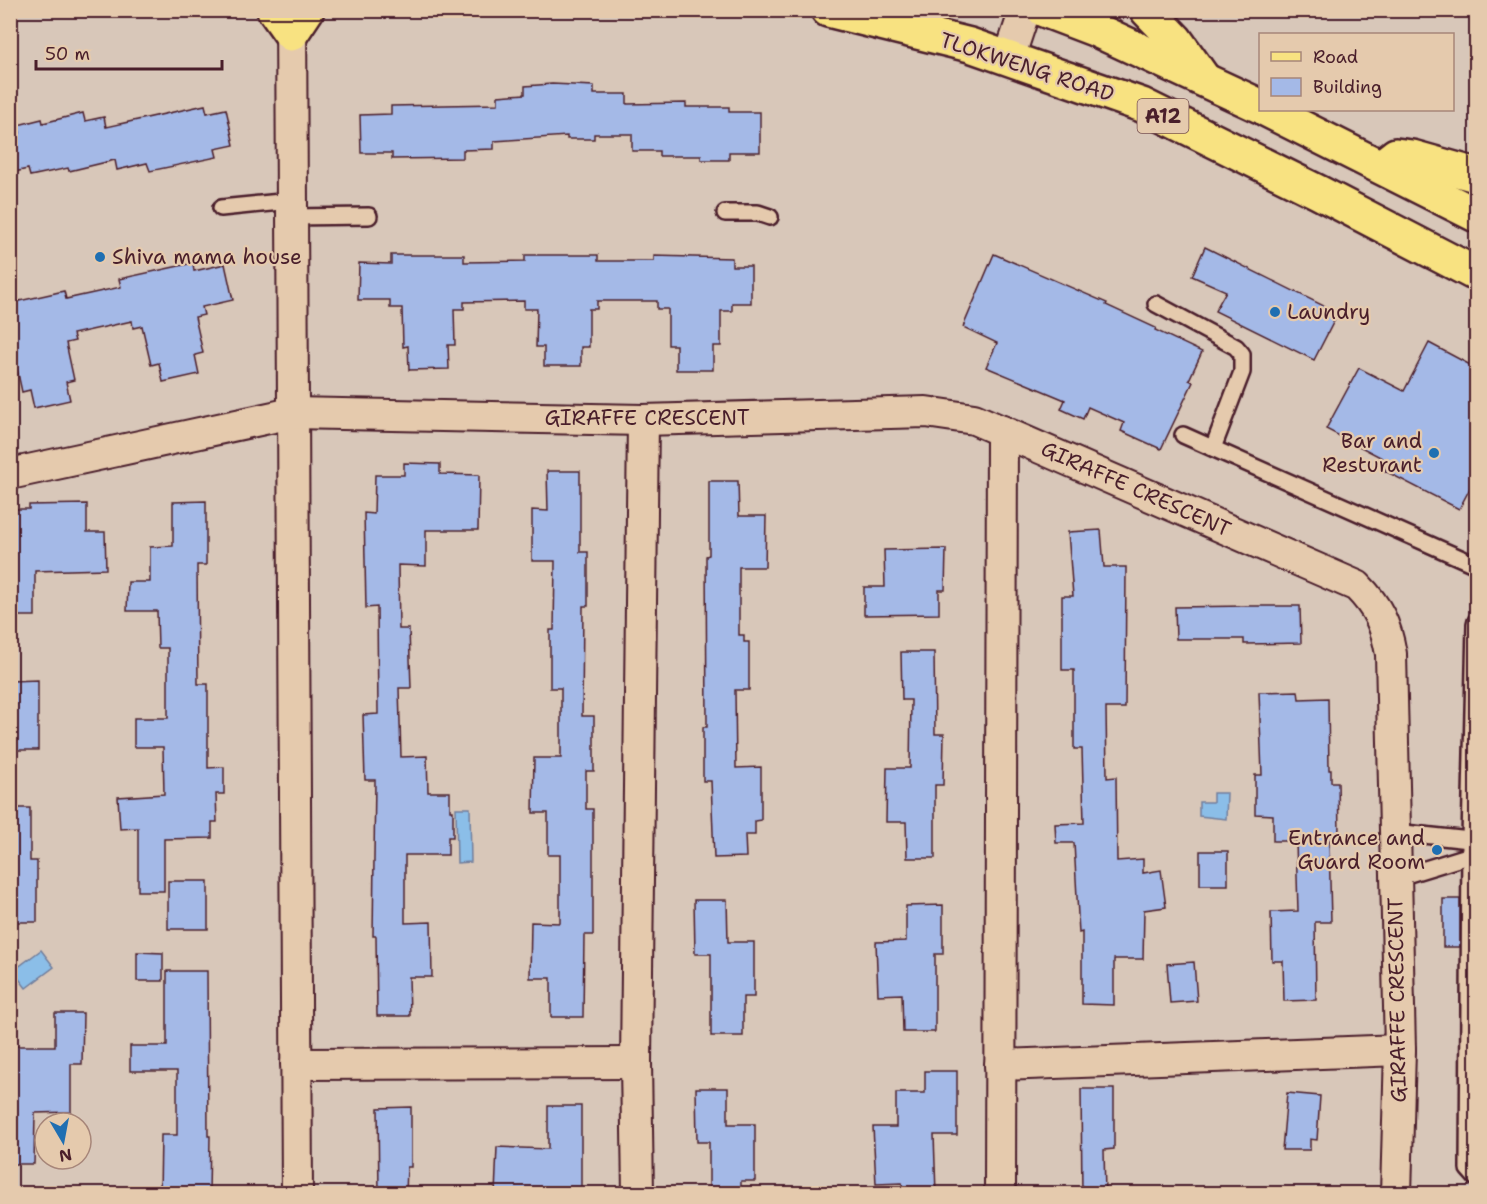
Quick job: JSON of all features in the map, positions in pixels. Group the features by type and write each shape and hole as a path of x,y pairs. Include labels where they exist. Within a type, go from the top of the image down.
{"main road":[{"name":"TLOKWENG ROAD","path":"828,10 970,45 1142,105 1476,274"},
{"name":"A12","path":"1044,10 1094,29 1259,106"},
{"path":"1147,10 1176,40 1203,78"},
{"path":"1269,111 1476,215"},
{"path":"1382,166 1396,155 1412,157 1476,175"}],"street":[{"path":"1009,58 1025,10"},
{"path":"291,16 297,1194"},
{"name":"GIRAFFE CRESCENT","path":"10,474 292,413 643,420 926,412 974,419 1357,586 1371,600 1381,617 1388,636 1391,654 1400,1050 1396,1194"},
{"path":"638,1194 636,1063 643,420"},
{"path":"1000,1194 1002,431"},
{"path":"1000,1065 1400,1050"},
{"path":"296,1064 636,1063"}],"lane":[{"path":"221,208 291,209 369,216"},
{"path":"725,213 758,213 770,217"},
{"path":"1156,304 1236,347 1242,354 1244,362 1242,372 1214,448"},
{"path":"1183,435 1476,565"},
{"path":"1476,621 1468,1169 1476,1179"},
{"path":"1395,832 1472,847"},
{"path":"1396,878 1472,847"}],"water":[{"path":"1213,793 1227,793 1226,819 1199,816 1199,802 1213,802"},
{"path":"456,808 470,808 471,862 457,863"},
{"path":"41,950 54,967 26,988 13,971"}],"building":[{"path":"552,84 594,86 594,94 627,94 627,104 686,103 686,107 729,107 729,112 760,112 760,152 729,152 729,160 701,160 701,156 659,156 659,151 632,151 632,134 594,134 594,139 567,139 567,136 494,141 494,149 463,150 463,158 392,159 392,153 361,153 360,115 391,114 391,106 498,104 498,96 525,94 525,86"},
{"path":"205,105 207,113 226,109 234,145 215,149 217,157 150,171 147,163 117,170 115,160 69,171 68,168 30,176 28,169 10,173 10,135 20,133 18,125 42,119 43,123 83,113 85,121 104,117 106,127"},
{"path":"1205,247 1338,313 1314,360 1215,311 1226,291 1192,276"},
{"path":"994,254 1107,303 1106,305 1202,352 1189,380 1193,382 1161,449 1121,431 1124,423 1088,407 1083,419 1061,409 1065,400 986,367 997,343 963,327"},
{"path":"391,255 464,255 464,262 525,261 525,255 598,255 598,261 654,261 654,256 732,258 732,266 751,266 751,303 732,303 732,311 721,311 721,346 713,346 713,370 676,370 676,345 668,345 668,309 657,309 657,301 597,301 597,309 589,309 589,347 581,347 581,366 544,366 544,347 536,347 537,309 524,309 524,301 464,302 464,309 454,309 455,345 448,345 449,369 409,370 408,346 403,347 402,308 390,308 390,300 358,300 359,263 391,264"},
{"path":"193,263 194,271 225,264 233,300 202,307 204,315 195,317 203,353 195,355 199,374 163,382 159,363 151,365 142,326 133,328 132,321 73,334 75,341 66,343 74,380 66,382 70,400 34,408 30,390 22,392 14,355 10,356 10,303 64,291 66,299 121,287 119,279"},
{"path":"1429,343 1476,368 1476,477 1459,509 1385,471 1390,462 1326,429 1359,368 1404,391"},
{"path":"404,463 440,464 440,474 479,475 478,530 426,530 426,566 398,565 399,629 409,629 411,688 399,688 401,757 427,756 428,792 450,792 453,837 448,837 448,855 405,855 405,923 431,922 432,977 409,977 410,1016 377,1016 376,936 373,936 375,780 365,780 363,715 378,714 377,607 366,608 364,513 374,514 375,475 404,475"},
{"path":"547,471 580,471 580,552 588,552 588,606 583,606 582,716 594,716 594,771 586,771 586,809 593,809 593,935 584,935 583,1017 551,1017 551,978 530,978 531,922 560,923 560,855 548,855 548,813 533,813 534,758 561,758 561,688 550,688 550,630 554,630 555,561 532,561 532,510 548,511"},
{"path":"709,481 738,481 739,516 766,516 765,567 739,567 739,635 744,635 744,642 749,642 749,690 735,690 736,768 761,767 761,820 755,821 755,835 745,835 746,857 714,858 711,781 703,781 703,727 707,727 706,556 709,555"},
{"path":"206,501 206,565 197,565 198,684 208,684 208,768 224,767 224,794 216,794 217,822 212,822 212,838 164,839 164,891 138,891 138,828 120,829 118,797 164,794 163,747 134,747 134,718 168,718 168,648 158,648 157,611 127,611 128,582 150,582 150,547 173,546 173,502"},
{"path":"87,504 87,532 105,532 106,569 35,571 35,616 10,616 11,509 29,509 29,505"},
{"path":"1101,530 1104,567 1126,567 1125,708 1106,708 1107,778 1116,777 1117,861 1143,859 1143,873 1161,870 1166,907 1144,910 1143,959 1114,959 1114,1005 1082,1004 1082,932 1079,933 1074,843 1056,843 1055,824 1084,823 1082,749 1074,749 1074,670 1062,670 1062,596 1073,596 1068,532"},
{"path":"946,549 945,590 939,590 939,614 864,615 864,587 885,587 884,550"},
{"path":"1300,606 1301,643 1244,644 1244,639 1176,639 1175,607"},
{"path":"901,652 934,652 935,734 944,734 943,785 935,785 935,858 907,858 906,822 886,822 887,768 910,768 911,700 902,700"},
{"path":"38,680 38,750 10,750 10,681"},
{"path":"1298,691 1299,699 1328,698 1329,770 1331,770 1331,782 1338,782 1339,833 1331,833 1331,840 1329,840 1331,922 1315,922 1316,1000 1284,1001 1283,961 1272,961 1271,912 1298,911 1296,841 1273,841 1273,815 1255,814 1255,775 1262,775 1259,692"},
{"path":"10,808 30,808 30,861 37,861 37,922 10,922"},
{"path":"1200,851 1228,851 1228,885 1200,885"},
{"path":"168,881 208,881 208,929 168,929"},
{"path":"1443,899 1460,899 1460,947 1443,947"},
{"path":"694,900 727,900 728,942 754,942 754,997 743,997 743,1036 711,1036 711,954 695,954"},
{"path":"943,905 943,954 935,954 935,1032 903,1032 902,994 878,995 876,942 906,941 906,906"},
{"path":"137,952 163,953 163,981 137,981"},
{"path":"1194,962 1197,1001 1170,1003 1167,964"},
{"path":"167,971 207,971 209,1194 160,1194 161,1135 177,1135 177,1071 130,1071 130,1046 167,1046"},
{"path":"55,1013 83,1013 82,1064 71,1064 71,1111 33,1111 33,1164 10,1164 10,1046 55,1046"},
{"path":"925,1071 957,1071 957,1135 934,1135 936,1194 903,1194 902,1183 876,1184 873,1127 896,1127 896,1093 925,1093"},
{"path":"696,1088 728,1088 728,1124 755,1124 755,1181 741,1181 741,1194 709,1194 709,1142 697,1142"},
{"path":"1081,1089 1114,1089 1114,1149 1104,1150 1105,1194 1082,1194"},
{"path":"1287,1093 1320,1096 1317,1140 1310,1139 1310,1150 1282,1150"},
{"path":"548,1106 581,1106 581,1194 495,1194 497,1147 548,1149"},
{"path":"411,1107 411,1167 407,1167 406,1194 379,1194 378,1108"}],"place":[{"name":"Shiva mama house","path":"100,257"},
{"name":"Laundry","path":"1275,312"},
{"name":"Bar and Resturant","path":"1434,453"},
{"name":"Entrance and Guard Room","path":"1437,850"}]}
